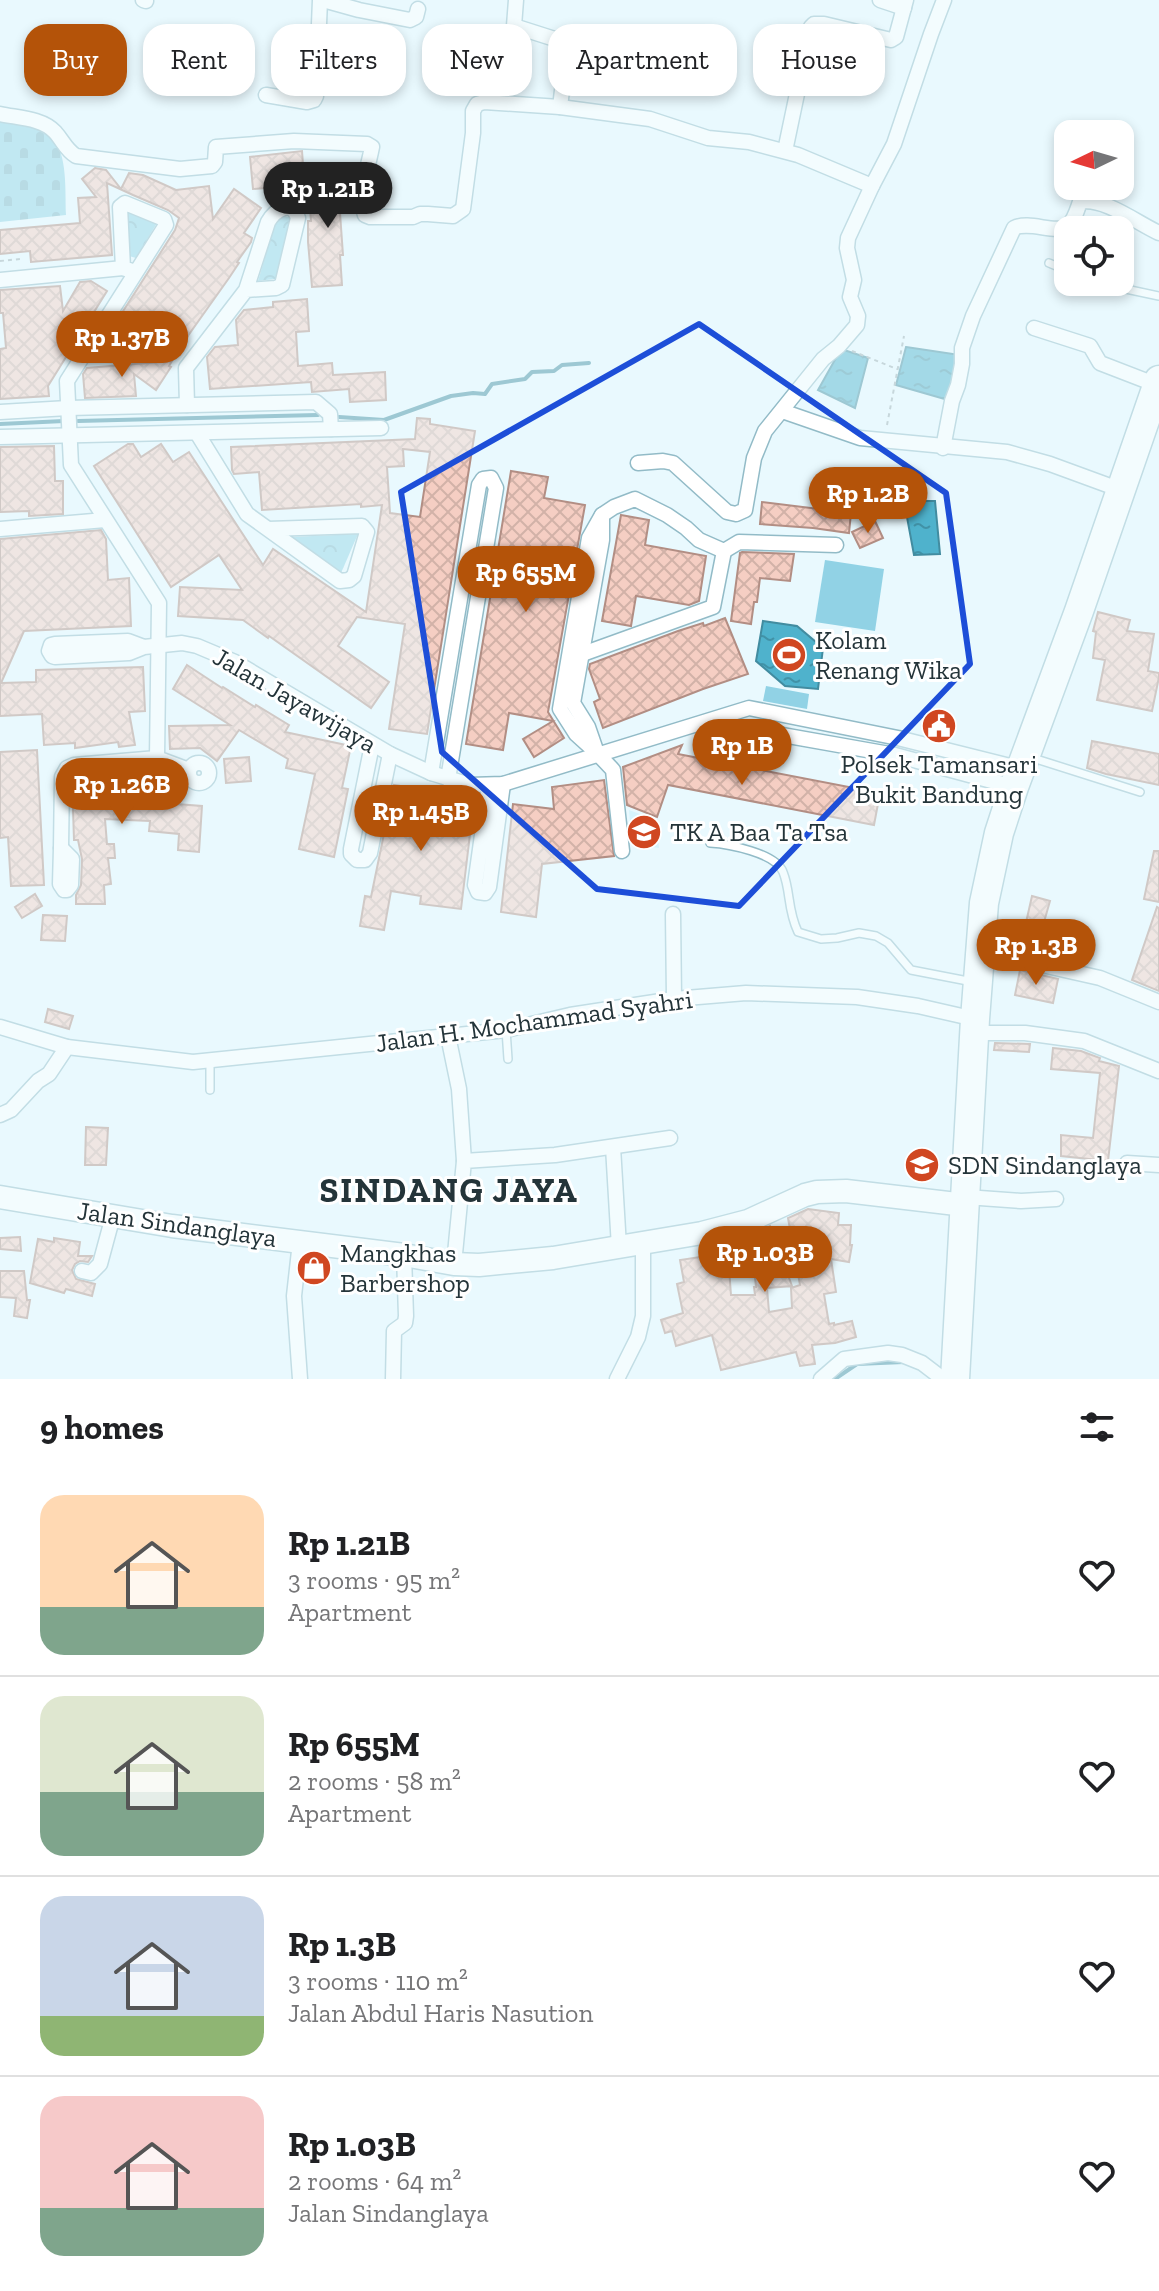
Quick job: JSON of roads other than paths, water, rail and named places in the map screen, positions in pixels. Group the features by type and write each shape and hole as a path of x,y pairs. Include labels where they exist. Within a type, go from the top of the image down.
{"highway":[{"path":"955,1377 984,903 999,833 1158,382"}],"street":[{"path":"266,95 307,102 314,100 321,0 410,20 416,17 418,9"},
{"path":"516,0 514,26 561,41 567,49 560,107"},
{"path":"785,151 811,27 824,24 891,40 896,37 905,4 880,0"},
{"path":"638,463 673,463 722,509 732,514 743,513 754,458 765,431 823,359 857,325 858,316 850,297 854,280 847,248 848,238 894,144 944,0"},
{"path":"0,114 44,124 53,129 67,151 76,156 180,169 212,166 216,147 294,141 367,144 372,147 362,200 363,213 370,217 453,216 463,209 473,111 477,104 516,103 650,119 708,138 749,142 785,151 872,186"},
{"path":"943,448 962,364 962,348 973,316 1014,228 1032,225 1061,229 1069,226 1080,202 1089,200 1159,233"},
{"path":"187,405 186,368 246,290 268,222 278,209 291,208 298,218 282,285 246,290"},
{"path":"0,280 129,270 67,381 71,465 159,603 151,646 157,758"},
{"path":"1034,328 1083,343 1093,350 1100,363 1158,382"},
{"path":"0,412 316,402 330,414 331,429"},
{"path":"782,411 860,438 1007,452 1121,490"},
{"path":"0,437 381,428"},
{"path":"197,433 247,514 340,581 354,576 367,532 362,526 268,529"},
{"path":"431,773 479,485 483,479 491,478 496,488 448,779"},
{"path":"622,851 613,770 597,753 588,727 573,703 575,656 589,538 602,515 635,499 667,515 699,540 724,551"},
{"path":"0,529 105,520"},
{"path":"575,656 713,607 724,551 739,542 836,545"},
{"path":"456,627 473,629"},
{"path":"128,641 151,646 129,653 99,655 55,657 49,651 55,644 128,641"},
{"name":"Jalan Jayawijaya","path":"151,646 182,643 235,662 372,745 431,773 470,785 496,785 749,708 934,746 1021,771"},
{"name":"Jalan Jayawijaya","path":"704,721 895,755 931,765 1021,771"},
{"path":"372,745 351,849 357,860 365,860 370,853 390,754"},
{"path":"61,848 62,777 67,768 157,758 189,770"},
{"path":"496,785 489,887 481,893 475,885 496,785"},
{"path":"673,914 674,999"},
{"path":"980,951 1100,978 1159,1002"},
{"name":"Jalan H. Mochammad Syahri","path":"0,1027 67,1047 193,1062 506,1030 570,1015 674,999 746,993 846,996 918,1006 975,1026 1084,1041 1159,1071"},
{"path":"448,1036 459,1089 464,1161 454,1264"},
{"path":"0,1115 11,1110 38,1081 49,1074 67,1047"},
{"path":"464,1161 555,1155 670,1138"},
{"path":"613,1147 619,1247"},
{"path":"1127,1163 1159,1165"},
{"name":"Jalan Sindanglaya","path":"0,1197 113,1216 479,1265 553,1258 702,1233 748,1221 817,1192 846,1191 966,1201"},
{"path":"966,1201 1056,1199"},
{"path":"82,1271 91,1273 100,1264 113,1216"},
{"path":"300,1242 294,1296 300,1379"},
{"path":"617,1379 638,1337 643,1316 643,1243"},
{"path":"393,1379 394,1331 405,1323 406,1316 404,1255"},
{"path":"821,1379 844,1359 888,1353 902,1355 955,1377"}],"lane":[{"path":"1049,263 1054,265"},
{"path":"1134,291 1159,296"},
{"path":"776,733 780,714"},
{"path":"1021,771 1140,792"},
{"path":"710,843 726,844 772,859 783,869 791,917 798,932 821,939 859,933 876,936 888,943 911,970 978,983"},
{"path":"506,1030 508,1059"},
{"path":"210,1061 210,1090"}],"water":[{"path":"906,347 960,355 948,400 896,385"},
{"path":"841,349 868,358 855,408 818,390"},
{"path":"904,501 935,501 940,554 914,555"},
{"name":"Kolam Renang Wika","path":"763,621 797,626 823,648 818,689 785,686 756,661"}],"waterway":[{"path":"339,417 384,420 451,396 485,394 492,384 525,379 532,372 554,371 562,365 589,363"},
{"path":"78,421 318,415"},
{"path":"0,424 64,421"},
{"path":"835,1379 857,1364 904,1362"}],"place":[{"name":"Kolam Renang Wika","path":"789,655"},
{"name":"Polsek Tamansari Bukit Bandung","path":"939,726"},
{"name":"TK A Baa Ta Tsa","path":"644,832"},
{"name":"SDN Sindanglaya","path":"922,1165"},
{"name":"Mangkhas Barbershop","path":"314,1268"}],"district":[{"name":"SINDANG JAYA","path":"449,1190"}]}
